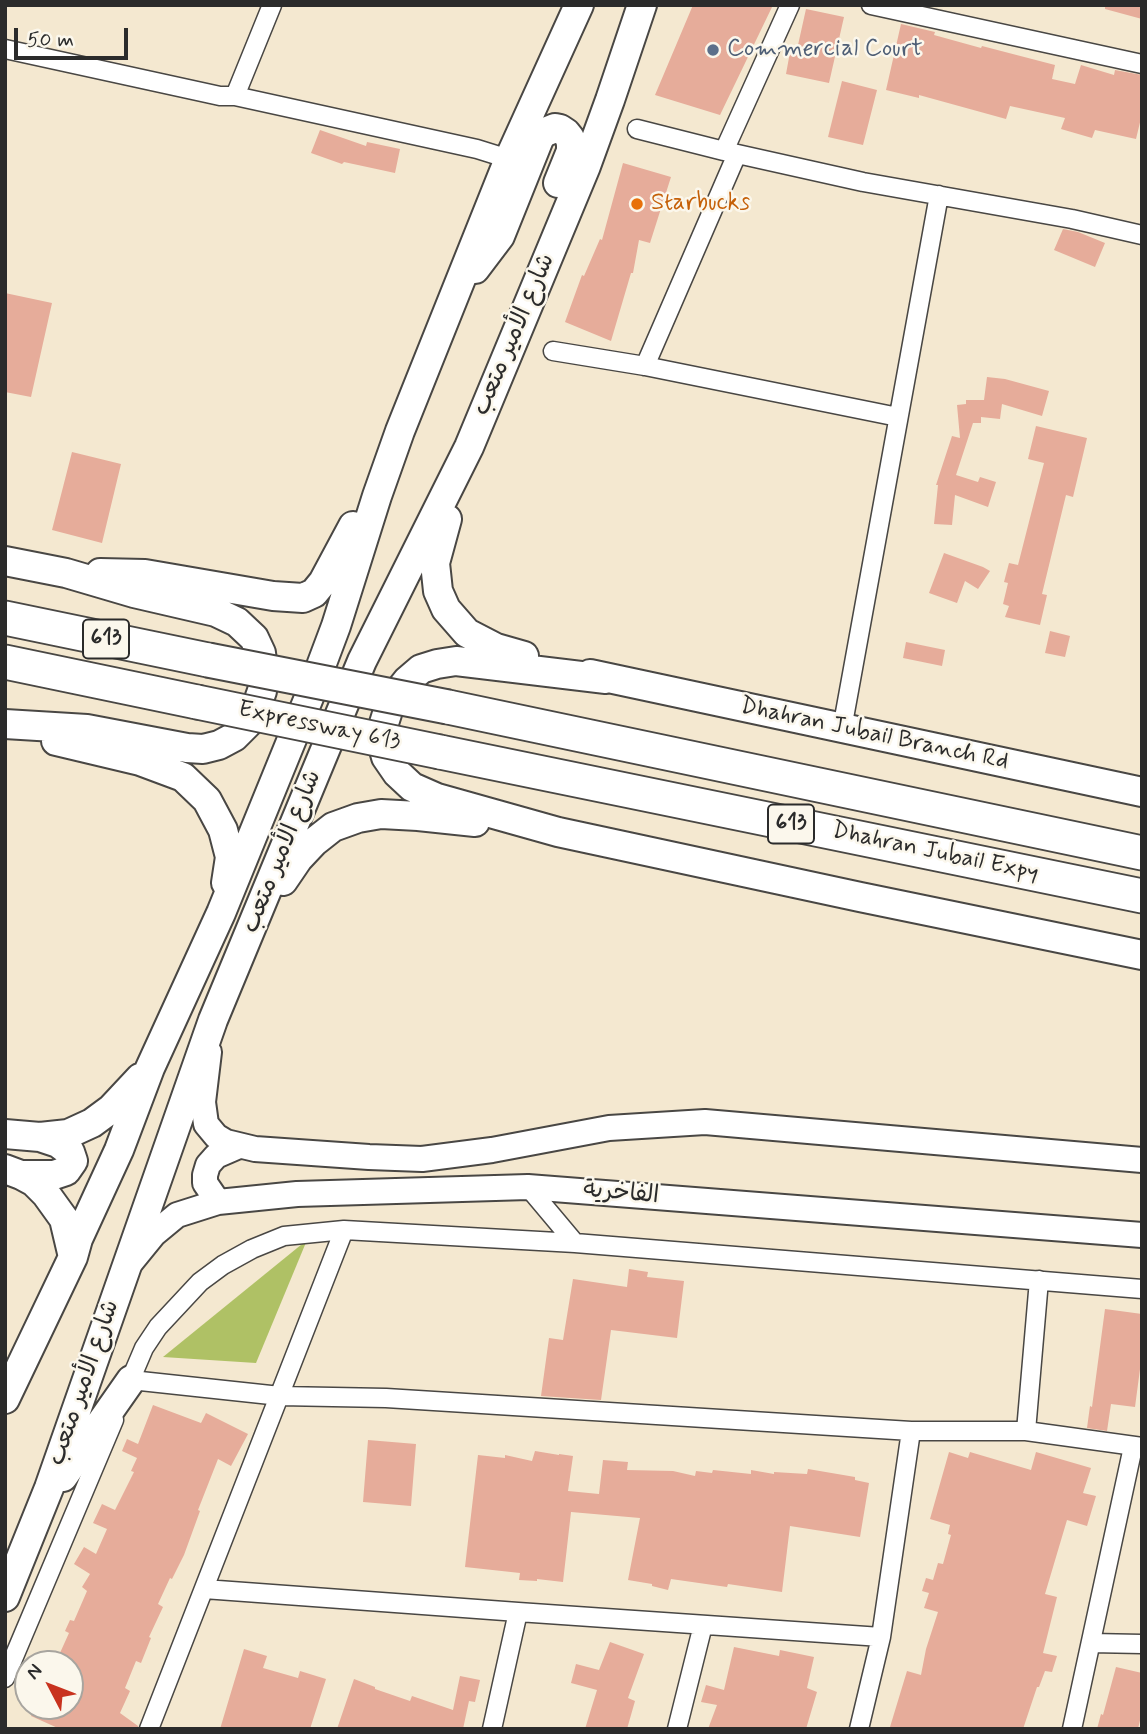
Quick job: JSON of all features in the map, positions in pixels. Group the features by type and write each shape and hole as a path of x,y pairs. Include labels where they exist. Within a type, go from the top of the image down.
{"highway":[{"name":"Expressway 613","path":"5,618 448,707"},
{"name":"Expressway 613","path":"5,662 440,752"},
{"name":"Dhahran Jubail Expy","path":"448,707 1142,853"},
{"name":"Dhahran Jubail Expy","path":"440,752 1142,896"}],"main road":[{"name":"شارع الأمير متعب","path":"6,1397 73,1257 78,1239 119,1150 150,1069 221,913 336,626 400,431 511,154 579,5"},
{"name":"شارع الأمير متعب","path":"5,1597 39,1511 213,1020 362,661 469,447 586,166 642,5"},
{"path":"454,296 500,236 539,139 550,129 560,129 570,138 571,151 533,244 517,330"},
{"path":"66,573 145,574 273,596 303,598 314,593 334,565 400,431"},
{"path":"469,447 435,563 438,591 446,609 467,633 496,648 606,679"},
{"path":"5,561 66,573 134,593 216,612 237,622 254,638 261,653 264,676 262,691 247,724 234,737 203,749 87,729 5,726"},
{"path":"606,679 456,661 421,669 391,701 384,718 380,736 386,757 397,773 412,787 558,832 1142,955"},
{"name":"Dhahran Jubail Branch Rd","path":"606,679 1142,792"},
{"path":"5,726 140,761 183,778 207,800 223,830 230,857 221,913"},
{"path":"255,921 298,859 314,842 333,827 358,818 381,814 406,815 558,832"},
{"path":"40,1137 68,1134 92,1123 111,1109 150,1069"},
{"path":"5,1133 40,1137 58,1143 70,1152 73,1161 66,1171 54,1175 13,1172"},
{"path":"13,1172 34,1182 64,1219 73,1257"},
{"path":"39,1511 131,1380"}],"street":[{"path":"235,96 272,5"},
{"path":"5,49 220,96 235,96 511,154 564,5"},
{"path":"586,166 656,5"},
{"path":"645,366 790,5"},
{"path":"871,5 1142,64"},
{"path":"637,129 863,182 1072,219 1142,235"},
{"path":"842,729 939,195"},
{"path":"553,351 645,366 898,417"},
{"path":"213,1020 203,1102 206,1124 216,1136 226,1142 256,1149 422,1159 492,1150 609,1128 705,1122 1142,1160"},
{"path":"218,1202 205,1183 208,1165 216,1156 239,1146"},
{"path":"528,1186 575,1243"},
{"name":"الفاخرية","path":"124,1270 154,1234 177,1215 218,1202 297,1194 528,1186 1142,1235"},
{"path":"149,1729 344,1230"},
{"path":"5,1678 144,1348 158,1327 200,1282 252,1249 284,1236 344,1230 575,1243 1142,1289"},
{"path":"1026,1431 1039,1280"},
{"path":"131,1380 281,1396 386,1398 911,1431 1026,1431 1137,1447 1072,1729"},
{"path":"859,1729 881,1637 911,1431"},
{"path":"204,1589 881,1637"},
{"path":"492,1729 518,1612"},
{"path":"677,1729 704,1625"},
{"path":"1091,1643 1142,1644"}],"green space":[{"path":"307,1240 256,1363 163,1357"}],"building":[{"name":"Commercial Court","path":"693,5 773,5 720,115 655,95"},
{"path":"1105,5 1142,5 1142,19 1105,9"},
{"path":"806,9 844,17 829,83 786,74 790,52 796,54"},
{"path":"901,24 935,32 934,35 981,48 982,46 1055,65 1052,79 1075,84 1081,65 1114,75 1115,70 1142,75 1142,114 1136,139 1095,130 1092,138 1061,129 1065,118 1010,106 1006,119 919,95 919,98 886,90"},
{"path":"842,81 877,90 863,145 828,137"},
{"path":"320,130 366,146 367,142 400,149 395,173 344,162 342,164 311,153"},
{"path":"623,163 671,177 650,243 639,240 633,273 611,341 565,322 582,275 584,276 600,239 602,240"},
{"path":"1063,229 1105,243 1095,267 1054,250"},
{"path":"5,293 52,303 31,397 5,392"},
{"path":"987,377 1049,391 1042,416 1002,404 1000,419 981,417 981,423 973,423 956,475 978,482 980,477 996,482 988,507 955,495 952,525 934,524 936,485 952,436 960,438 957,405 966,404 966,400 984,400"},
{"path":"1036,426 1087,438 1073,497 1066,495 1042,594 1047,595 1040,625 1005,617 1009,606 1003,604 1008,583 1004,582 1009,563 1018,565 1044,463 1028,459"},
{"path":"72,452 121,464 102,543 52,530"},
{"path":"944,553 990,571 978,589 965,581 957,603 929,593"},
{"path":"1050,631 1070,636 1065,657 1045,653"},
{"path":"906,642 945,650 942,666 903,658"},
{"path":"629,1269 648,1272 647,1277 684,1281 677,1338 611,1330 601,1400 541,1396 549,1338 563,1340 573,1279 627,1287"},
{"path":"1105,1309 1142,1314 1142,1354 1135,1407 1111,1404 1107,1431 1087,1428"},
{"path":"153,1405 201,1423 206,1413 248,1434 231,1466 218,1459 184,1555 158,1604 163,1607 141,1663 136,1661 125,1688 130,1691 120,1713 138,1726 138,1729 60,1729 40,1720 84,1720 84,1650 61,1650 69,1633 65,1631 70,1620 74,1621 87,1591 82,1587 90,1574 74,1564 84,1547 96,1554 107,1529 93,1523 102,1504 115,1510 134,1472 131,1471 137,1458 122,1451 127,1439 138,1444"},
{"path":"368,1440 416,1444 411,1506 363,1502"},
{"path":"535,1451 573,1456 568,1491 599,1494 603,1460 628,1462 627,1470 673,1471 695,1476 696,1471 712,1473 713,1470 751,1474 751,1470 774,1474 807,1474 808,1469 855,1477 855,1480 869,1483 860,1537 790,1526 782,1592 671,1579 668,1590 628,1580 640,1518 571,1512 563,1582 519,1580 520,1573 465,1567 478,1455 505,1458 505,1455 532,1461"},
{"path":"949,1452 968,1458 970,1452 1031,1470 1036,1452 1091,1468 1083,1493 1096,1496 1087,1526 1067,1520 1045,1594 1057,1597 1043,1653 1057,1656 1052,1672 1045,1671 1037,1687 1023,1729 890,1727 907,1671 921,1675 938,1612 924,1608 929,1593 922,1591 926,1578 933,1580 938,1563 943,1564 951,1535 948,1534 950,1525 930,1519"},
{"path":"610,1642 644,1654 628,1698 635,1701 627,1729 585,1729 597,1690 571,1683 576,1664 599,1670"},
{"path":"734,1647 779,1656 780,1650 814,1657 807,1688 817,1692 806,1729 708,1729 717,1705 701,1702 706,1685 724,1690"},
{"path":"244,1649 267,1656 263,1668 298,1678 300,1671 326,1679 310,1729 220,1729"},
{"path":"1116,1667 1142,1673 1142,1712 1138,1729 1097,1729"},
{"path":"460,1676 480,1680 475,1702 469,1701 463,1729 337,1729 354,1679 410,1701 412,1696 453,1710"}],"place":[{"name":"Commercial Court","path":"713,50"},
{"name":"Starbucks","path":"637,204"}]}
